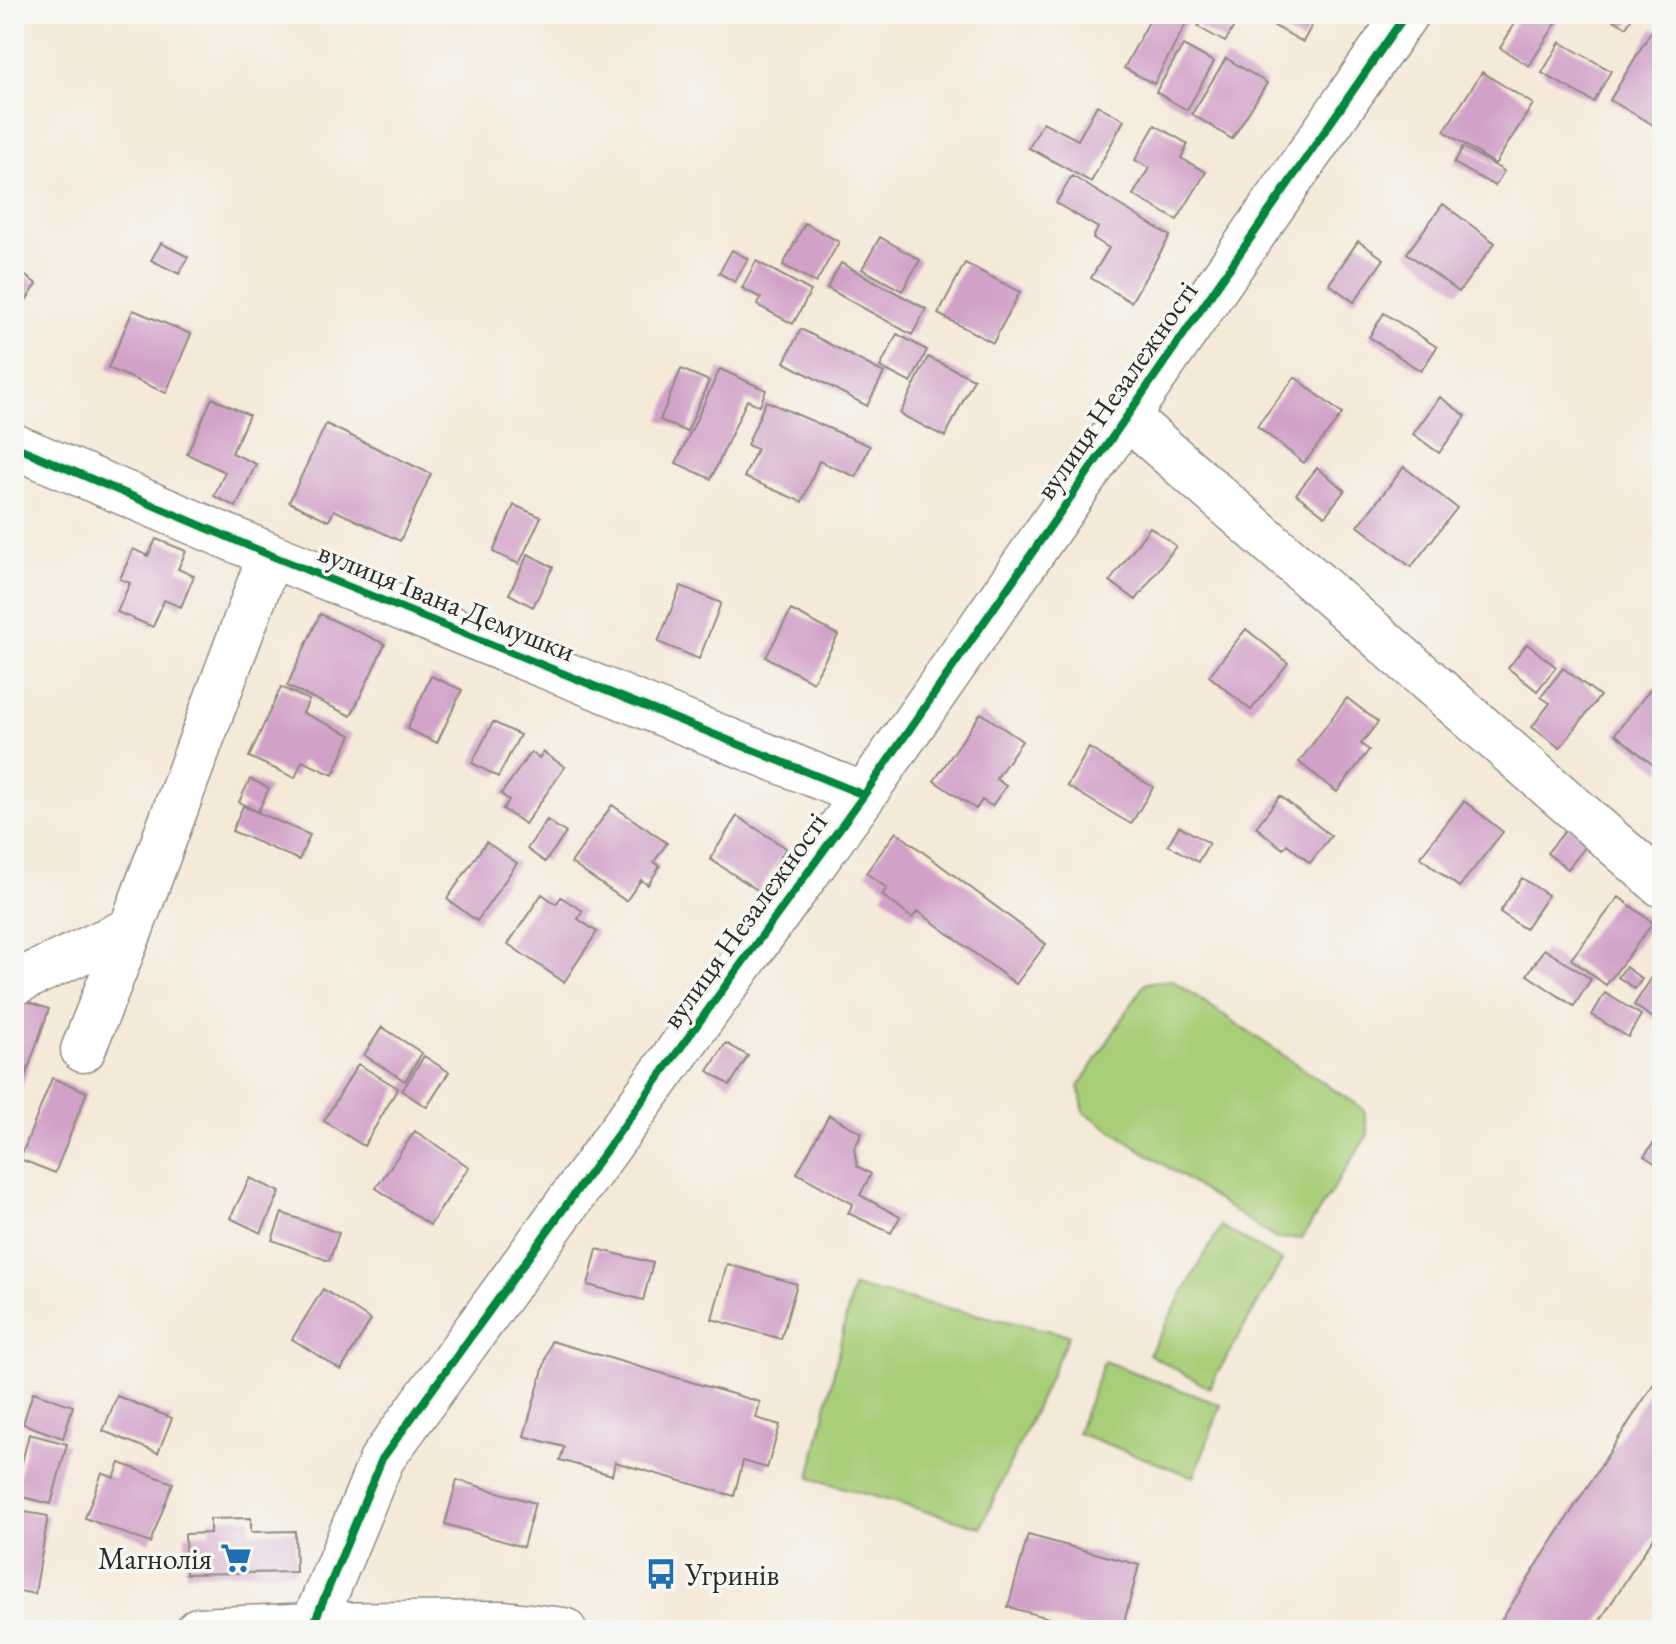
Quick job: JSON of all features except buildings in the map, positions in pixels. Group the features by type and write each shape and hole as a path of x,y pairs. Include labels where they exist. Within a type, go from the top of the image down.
{"street":[{"name":"вулиця Незалежності","path":"312,1628 382,1459 864,795 1406,14"},
{"path":"1126,416 1662,885"},
{"name":"вулиця Івана Демушки","path":"14,446 270,555 864,795"},
{"path":"83,1050 270,555"},
{"path":"14,983 131,929"},
{"path":"198,1630 504,1623 564,1630"}],"green space":[{"path":"1172,980 1364,1110 1368,1134 1302,1238 1276,1239 1084,1112 1079,1087 1145,983"},
{"path":"1221,1226 1282,1261 1209,1388 1149,1354"},
{"path":"853,1287 1069,1335 981,1527 810,1478"},
{"path":"1104,1361 1221,1405 1194,1477 1077,1433"}],"cycle path":[{"path":"311,1630 382,1459 864,795 1406,14"},
{"path":"14,446 270,555 864,795"}],"place":[{"name":"Магнолія","path":"236,1558"},
{"name":"Угринів","path":"661,1574"}]}
